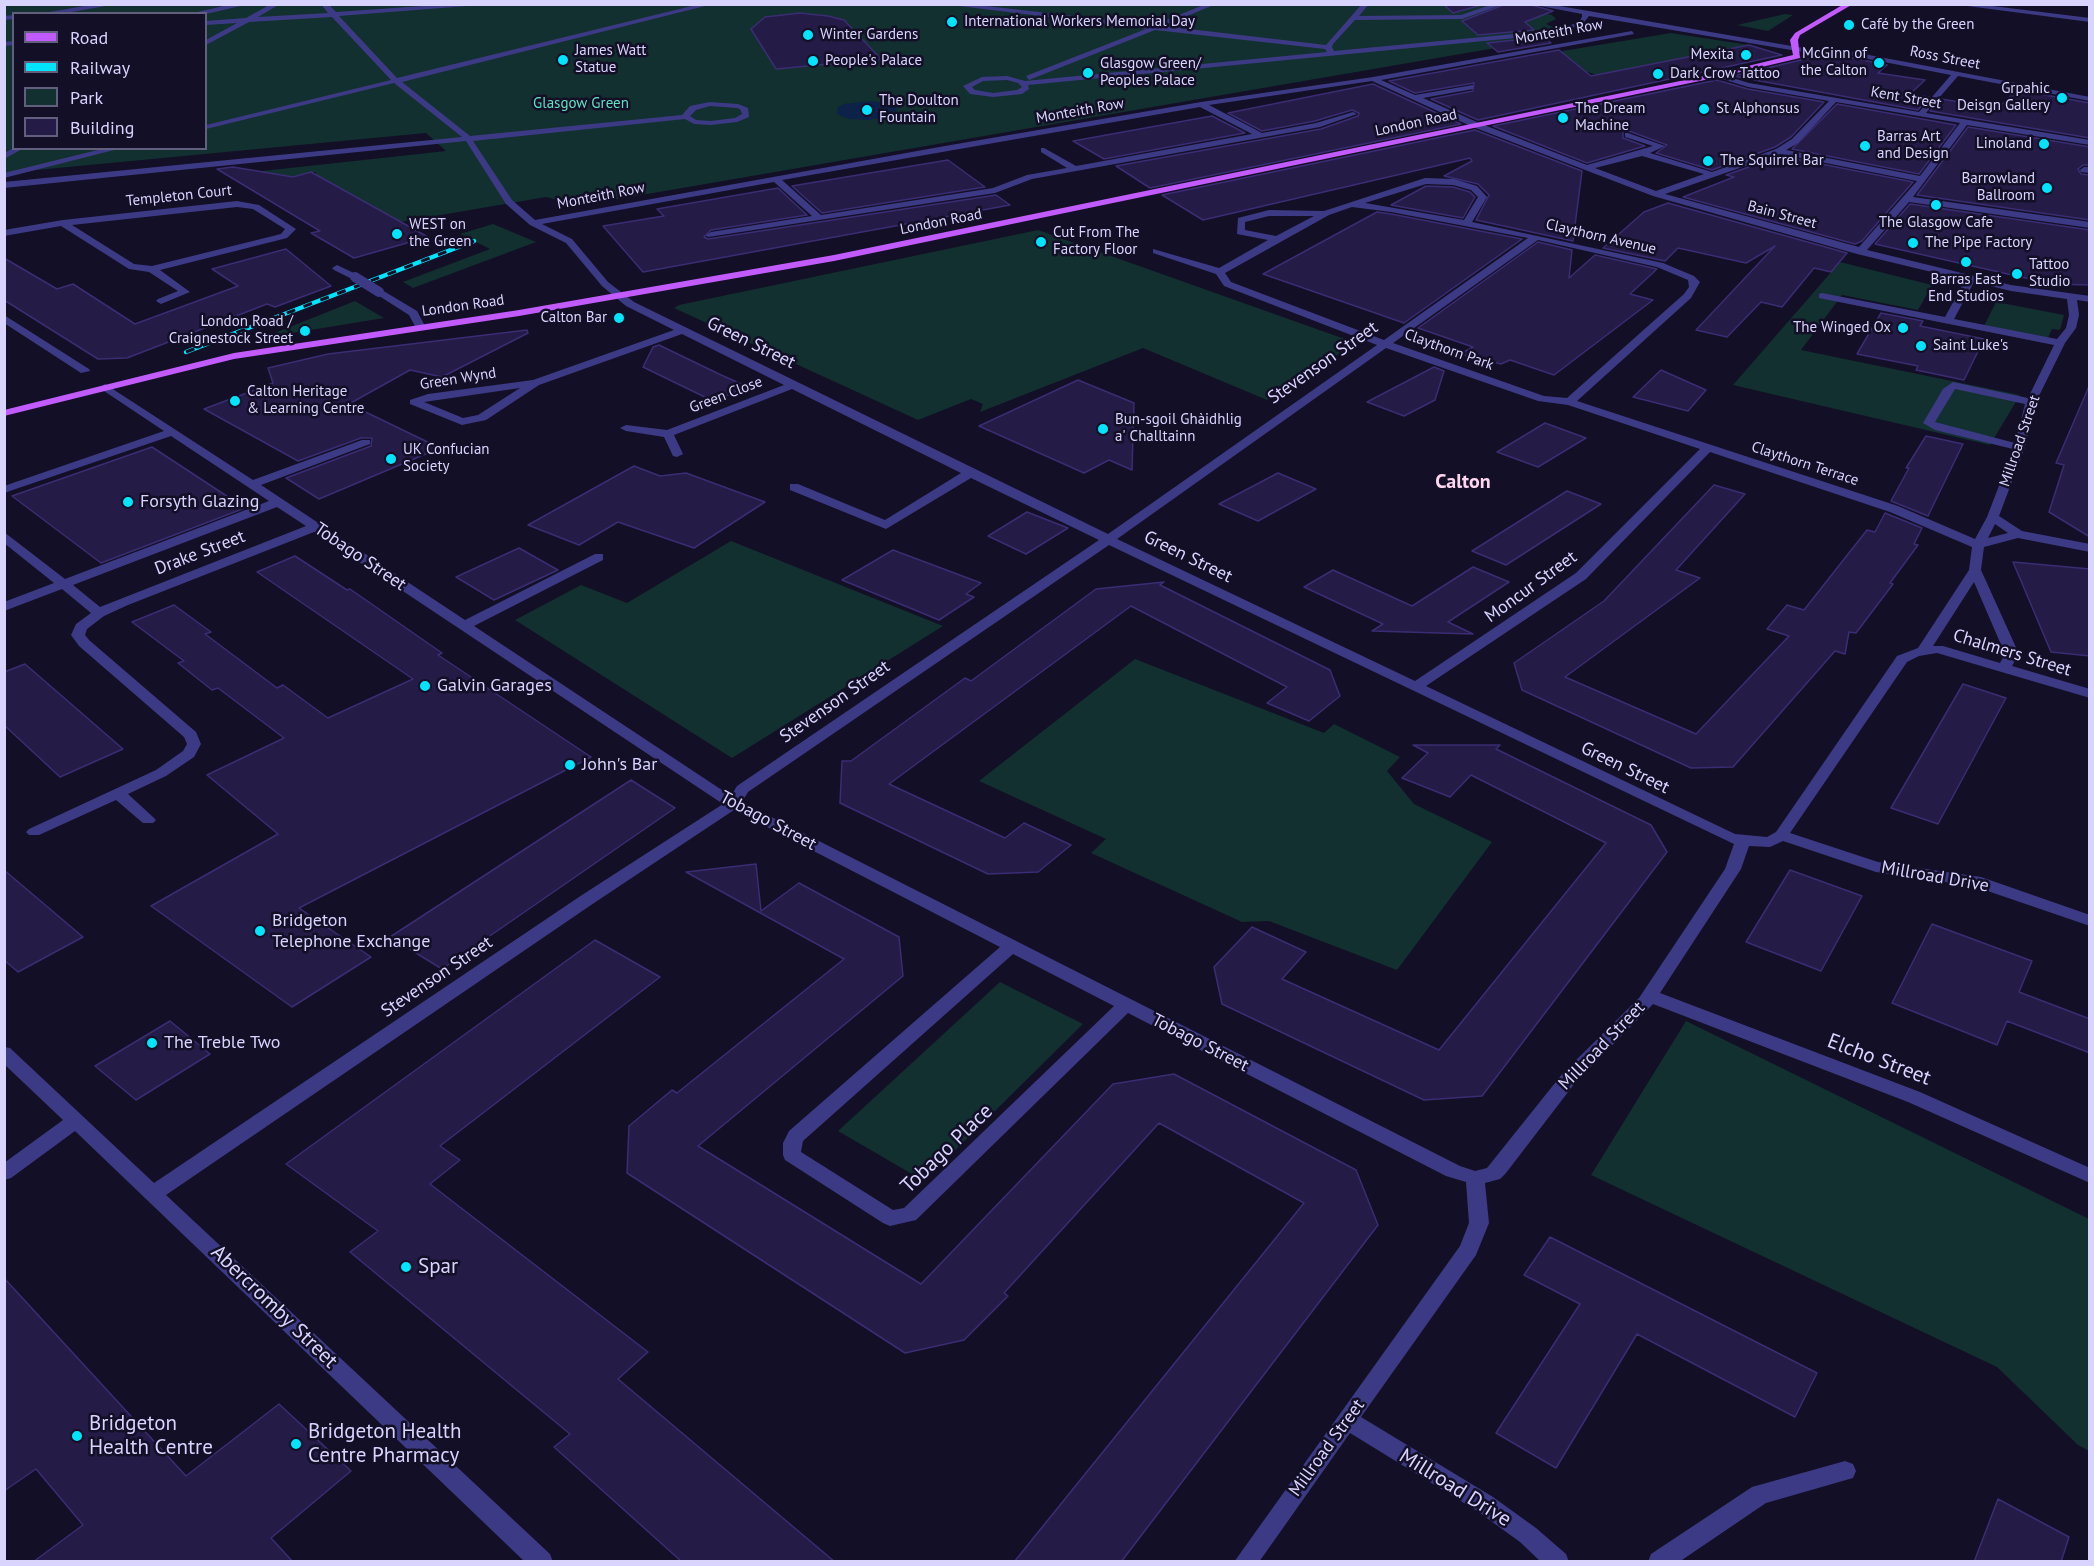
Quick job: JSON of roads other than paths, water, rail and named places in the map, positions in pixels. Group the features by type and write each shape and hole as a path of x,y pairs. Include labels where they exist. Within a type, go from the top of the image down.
{"main road":[{"name":"London Road","path":"4,412 261,350 421,328 834,258 1052,215 1719,75 1797,56 1794,40 1797,34 1850,4"}],"street":[{"path":"56,12 114,4"},
{"path":"203,12 246,4"},
{"path":"207,42 277,4"},
{"name":"Green Street","path":"324,4 394,80 467,137 509,202 534,223 569,241 605,284 620,296 970,473 1707,827 1743,841"},
{"path":"207,23 490,4"},
{"path":"207,127 710,4"},
{"path":"946,4 1157,28 1330,51"},
{"path":"1023,82 1213,4"},
{"path":"1330,51 1366,4"},
{"path":"1354,18 1462,17 1501,4"},
{"name":"Ross Street","path":"1533,4 1795,48 1848,53 2090,99"},
{"path":"1955,4 2090,20"},
{"path":"1023,82 1024,90 1001,95 978,94 967,86 974,81 990,78 1023,82 1330,51 1562,31 1580,24 1586,17 1585,14"},
{"name":"Monteith Row","path":"534,223 775,178 1201,104 1373,79 1632,33"},
{"path":"1921,114 1956,74"},
{"name":"Kent Street","path":"1719,75 1748,85 2090,143"},
{"name":"Bain Street","path":"1373,79 1476,125 1583,168 1656,194 1860,252 1971,279 2090,299"},
{"path":"1412,98 1470,87"},
{"path":"1656,194 1779,151 1795,141 1834,100"},
{"path":"4,185 467,137 686,117 694,122 720,123 737,120 747,111 738,106 710,104 688,111 686,117"},
{"path":"1201,104 1260,135"},
{"path":"711,235 995,190 1030,177 1317,125 1353,114"},
{"path":"1860,252 1907,199 1965,122"},
{"path":"1583,168 1661,146 1628,135"},
{"path":"4,158 17,150"},
{"path":"4,176 110,150"},
{"path":"1044,150 1075,169"},
{"path":"1779,151 1922,179"},
{"path":"1642,153 1711,174"},
{"path":"775,178 819,218"},
{"path":"1351,204 1425,181 1454,182 1474,188 1482,197 1467,223"},
{"path":"1907,199 2090,225"},
{"name":"Templeton Court","path":"4,233 63,223 237,204 255,207 291,229 284,236 152,269 132,267 63,223"},
{"name":"Claythorn Avenue","path":"1220,272 1230,264 1326,213 1351,204 1467,223 1660,265 1680,271 1695,282 1688,296 1569,402"},
{"name":"Claythorn Avenue","path":"1278,239 1240,232 1241,220 1269,213 1326,213"},
{"name":"Stevenson Street","path":"154,1193 578,905 733,804 742,789 1109,538 1536,237"},
{"name":"Claythorn Park","path":"1156,250 1220,272 1227,284 1385,344 1542,399 1569,402 1707,449"},
{"path":"337,268 413,313 421,328"},
{"name":"Templeton Court","path":"152,269 185,292 161,301"},
{"path":"1948,321 1971,279"},
{"path":"1822,296 1948,321 2064,339"},
{"name":"Millroad Street","path":"1781,835 1898,663 1906,656 1924,649 1976,570 1978,545 1993,517 2019,447 2031,402 2074,315 2072,297"},
{"path":"4,318 85,371"},
{"name":"Green Wynd","path":"535,382 482,418 462,422 414,402 428,396 535,382 684,330"},
{"name":"Green Close","path":"626,428 668,434 795,384"},
{"path":"2019,447 1939,428 1929,423 1947,391 1953,385 2031,402"},
{"name":"Tobago Street","path":"105,387 733,804 1454,1171 1475,1178"},
{"path":"4,490 172,432"},
{"path":"668,434 677,454"},
{"path":"251,485 366,442"},
{"name":"Claythorn Terrace","path":"1707,449 1894,509 1978,545"},
{"name":"Moncur Street","path":"1415,687 1581,576 1707,449"},
{"path":"794,487 886,525 970,473"},
{"path":"4,607 278,502"},
{"path":"1993,517 2018,534 2090,548"},
{"name":"Drake Street","path":"99,613 315,527"},
{"path":"1978,545 2018,534"},
{"path":"4,536 99,613 81,627 78,635 191,735 194,744 189,754 178,763 34,832"},
{"path":"464,626 599,557"},
{"path":"1976,570 2012,654 2004,668"},
{"name":"Chalmers Street","path":"1924,649 1945,650 2090,694"},
{"path":"118,793 148,820"},
{"path":"1743,841 1770,842 1781,835"},
{"name":"Millroad Drive","path":"1781,835 1876,867 1975,881 2090,921"},
{"name":"Millroad Street","path":"1245,1562 1476,1236 1479,1223 1475,1178 1492,1174 1499,1168 1569,1078 1649,996 1733,869 1743,841"},
{"name":"Tobago Place","path":"1011,947 796,1136 792,1143 792,1155 891,1218 909,1215 1125,1005"},
{"name":"Elcho Street","path":"1649,996 1914,1097 2090,1176"},
{"name":"Abercromby Street","path":"4,1053 542,1562"},
{"path":"4,1173 76,1121"},
{"name":"Millroad Drive","path":"1347,1420 1502,1515 1558,1562"},
{"path":"1659,1562 1760,1494 1845,1471"}],"water":[{"name":"The Doulton Fountain","path":"870,101 893,104 898,109 887,117 869,120 849,119 837,114 838,107 844,104"}],"railway":[{"path":"186,352 474,241"}],"place":[{"name":"International Workers Memorial Day","path":"952,22"},
{"name":"Café by the Green","path":"1849,25"},
{"name":"Winter Gardens","path":"808,35"},
{"name":"Mexita","path":"1746,55"},
{"name":"James Watt Statue","path":"563,60"},
{"name":"People's Palace","path":"813,61"},
{"name":"McGinn of the Calton","path":"1879,63"},
{"name":"Glasgow Green/ Peoples Palace","path":"1088,73"},
{"name":"Dark Crow Tattoo","path":"1658,74"},
{"name":"Grpahic Deisgn Gallery","path":"2062,98"},
{"name":"St Alphonsus","path":"1704,109"},
{"name":"The Doulton Fountain","path":"867,110"},
{"name":"The Dream Machine","path":"1563,118"},
{"name":"Linoland","path":"2044,144"},
{"name":"Barras Art and Design","path":"1865,146"},
{"name":"The Squirrel Bar","path":"1708,161"},
{"name":"Barrowland Ballroom","path":"2047,188"},
{"name":"The Glasgow Cafe","path":"1936,205"},
{"name":"WEST on the Green","path":"397,234"},
{"name":"Cut From The Factory Floor","path":"1041,242"},
{"name":"The Pipe Factory","path":"1913,243"},
{"name":"Barras East End Studios","path":"1966,262"},
{"name":"Tattoo Studio","path":"2017,274"},
{"name":"Calton Bar","path":"619,318"},
{"name":"The Winged Ox","path":"1903,328"},
{"name":"London Road / Craignestock Street","path":"305,331"},
{"name":"Saint Luke's","path":"1921,346"},
{"name":"Calton Heritage & Learning Centre","path":"235,401"},
{"name":"Bun-sgoil Ghàidhlig a' Challtainn","path":"1103,429"},
{"name":"UK Confucian Society","path":"391,459"},
{"name":"Forsyth Glazing","path":"128,502"},
{"name":"Galvin Garages","path":"425,686"},
{"name":"John's Bar","path":"570,765"},
{"name":"Bridgeton Telephone Exchange","path":"260,931"},
{"name":"The Treble Two","path":"152,1043"},
{"name":"Spar","path":"406,1267"},
{"name":"Bridgeton Health Centre","path":"77,1436"},
{"name":"Bridgeton Health Centre Pharmacy","path":"296,1444"}],"district":[{"name":"Calton","path":"1463,482"}],"park label":[{"name":"Glasgow Green","path":"581,104"}]}
